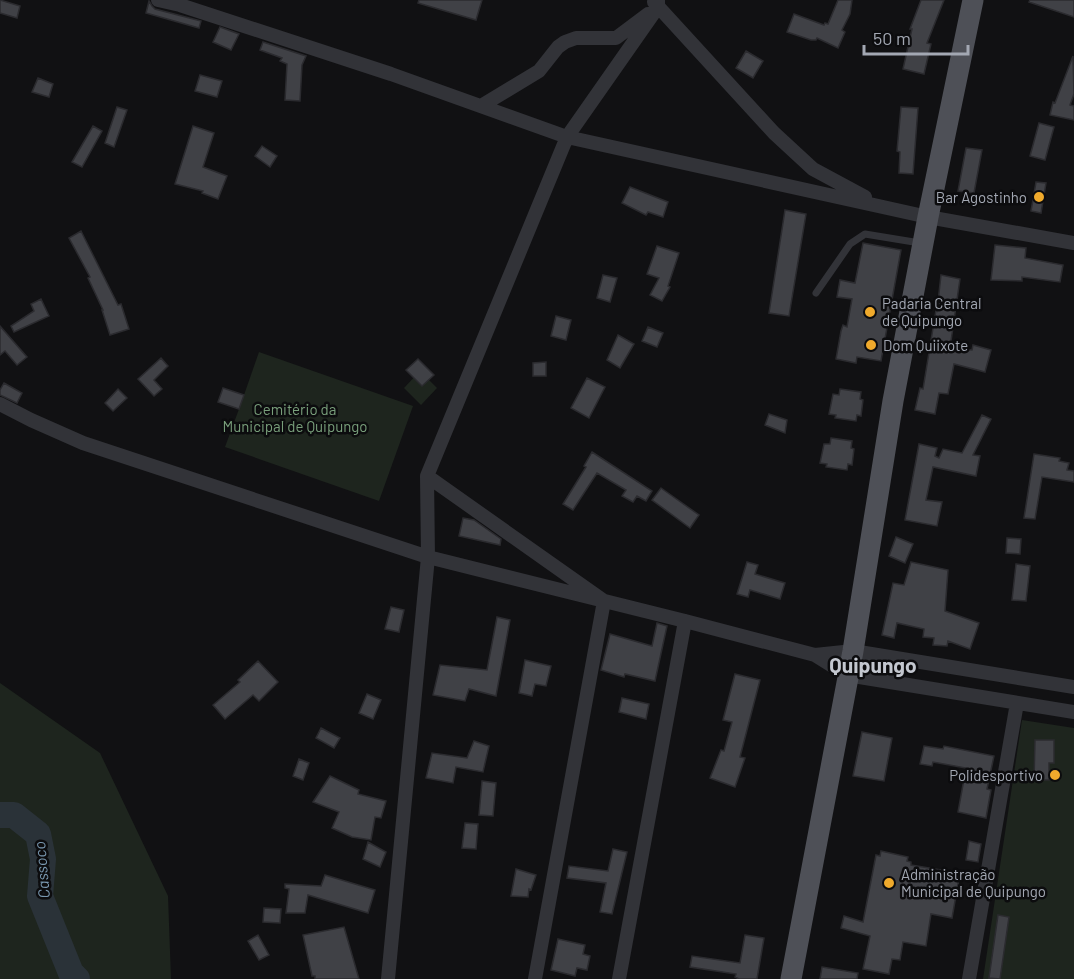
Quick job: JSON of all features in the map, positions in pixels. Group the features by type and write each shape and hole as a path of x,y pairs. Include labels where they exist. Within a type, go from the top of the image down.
{"main road":[{"path":"791,979 853,651 893,401 928,217 974,0"}],"street":[{"path":"158,0 246,27 567,137 928,217 1074,243"},
{"path":"481,106 539,70 558,47 566,42 576,38 616,38 656,2"},
{"path":"388,979 428,557 427,476 567,137 656,2"},
{"path":"656,2 774,133 813,169 880,205"},
{"path":"0,404 83,443 428,557 815,655 848,675 1072,712 1074,687 853,651 815,655"},
{"path":"427,476 604,601"},
{"path":"535,979 604,601"},
{"path":"620,979 685,621"},
{"path":"969,979 1017,703"}],"lane":[{"path":"816,293 850,244 865,234 923,243"}],"green space":[{"name":"Cemitério da Municipal de Quipungo","path":"259,352 413,406 379,501 225,447 239,409 218,402 223,388 244,395"},
{"path":"420,371 437,388 421,405 404,388"},
{"path":"0,683 100,753 168,896 171,979 0,979"},
{"path":"1022,720 1074,728 1074,979 983,979"}],"building":[{"path":"0,0 20,6 17,18 0,13"},
{"path":"419,0 482,0 476,20 418,3"},
{"path":"838,0 852,0 850,14 842,30 845,32 838,48 817,38 811,40 787,32 794,14 824,25 828,24"},
{"path":"921,0 944,0 927,43 931,44 924,74 903,69 912,29 910,29"},
{"path":"1030,0 1074,0 1074,17 1029,2"},
{"path":"149,1 155,9 201,21 199,28 146,13"},
{"path":"220,27 239,34 231,50 213,42"},
{"path":"263,42 306,56 302,65 300,101 285,100 287,64 280,61 282,58 260,50"},
{"path":"746,51 763,61 753,78 736,68"},
{"path":"1073,56 1074,94 1070,105 1074,106 1074,120 1050,115 1053,102 1055,103"},
{"path":"200,75 222,81 217,97 195,91"},
{"path":"38,78 53,84 49,97 32,92"},
{"path":"117,107 127,110 114,147 105,143"},
{"path":"901,107 918,108 913,174 899,173 900,152 897,151"},
{"path":"1039,123 1054,127 1045,160 1030,156"},
{"path":"93,126 102,131 82,167 72,162"},
{"path":"193,126 214,133 203,167 227,176 218,199 202,193 203,191 175,184"},
{"path":"262,146 277,156 270,167 255,156"},
{"path":"966,148 982,150 974,193 958,191"},
{"name":"Bar Agostinho","path":"1036,182 1046,183 1041,213 1031,211"},
{"path":"630,187 668,202 663,217 648,212 646,215 622,203"},
{"path":"785,210 806,214 789,316 769,313"},
{"path":"81,231 118,305 121,304 129,329 110,335 103,310 88,278 90,277 69,238"},
{"path":"863,243 901,250 881,361 857,357 856,363 836,359 843,325 847,327 852,299 837,297 840,280 855,283"},
{"path":"995,245 1026,248 1025,258 1063,265 1060,282 1022,277 1022,281 991,280"},
{"path":"657,246 679,253 668,286 670,287 662,301 650,295 659,278 647,274"},
{"path":"603,275 617,278 610,302 597,298"},
{"path":"941,275 960,279 950,348 972,350 973,345 991,350 985,372 954,364 948,394 939,393 935,414 915,410 920,388 923,389"},
{"path":"41,299 49,316 14,332 11,326 34,311 31,304"},
{"path":"556,316 571,320 566,340 551,336"},
{"path":"0,326 27,357 17,365 5,351 0,355"},
{"path":"648,327 663,333 657,347 642,341"},
{"path":"618,335 634,344 620,368 607,360"},
{"path":"161,358 168,366 154,380 162,389 154,396 138,379"},
{"path":"418,359 434,375 422,386 406,370"},
{"path":"546,362 546,376 533,376 533,363"},
{"path":"587,378 605,387 589,418 571,408"},
{"path":"4,383 22,393 17,403 0,395"},
{"path":"223,388 244,395 239,409 218,402"},
{"path":"118,389 127,398 113,411 105,403"},
{"path":"840,389 861,392 860,399 863,400 861,416 857,415 856,421 835,418 836,415 829,414 833,394 839,395"},
{"path":"769,414 787,420 785,433 765,425"},
{"path":"982,415 991,419 973,455 980,456 976,476 933,467 926,500 942,502 937,526 905,520 919,444 937,448 935,456 939,458 943,449 962,453"},
{"path":"831,438 852,441 851,448 854,449 852,465 848,464 847,470 826,467 827,464 820,463 824,444 830,444"},
{"path":"592,452 652,491 646,501 637,496 633,502 622,496 626,490 597,473 573,510 563,504 586,467 584,466"},
{"path":"1034,454 1060,458 1059,461 1069,463 1067,470 1074,471 1074,482 1042,477 1035,519 1024,518"},
{"path":"661,488 699,515 690,528 652,500"},
{"path":"463,518 474,520 501,539 500,545 459,536"},
{"path":"896,537 913,544 905,563 889,556"},
{"path":"1007,538 1021,539 1020,554 1006,553"},
{"path":"747,562 758,565 755,574 785,583 780,599 750,590 748,597 737,594"},
{"path":"911,562 948,570 945,611 979,623 970,649 948,641 947,646 933,645 934,638 923,637 924,629 897,623 894,638 882,635 893,583 904,585"},
{"path":"1016,564 1030,566 1026,601 1012,600"},
{"path":"391,607 404,610 399,632 385,629"},
{"path":"497,617 510,620 496,696 469,689 465,701 433,695 440,665 487,670"},
{"path":"657,623 667,626 655,681 625,674 624,677 601,670 610,634 652,646"},
{"path":"525,660 551,666 546,686 535,684 532,696 519,693"},
{"path":"258,661 278,682 259,701 253,695 225,719 213,705 240,682 238,680"},
{"path":"735,674 760,680 740,757 745,758 735,787 710,778 721,750 724,751 732,722 723,720"},
{"path":"367,694 381,700 373,719 359,713"},
{"path":"622,698 649,704 646,719 619,712"},
{"path":"321,728 340,738 334,748 316,738"},
{"path":"862,732 892,738 884,781 853,776"},
{"path":"1035,740 1054,740 1054,763 1049,763 1049,780 1034,780"},
{"path":"474,741 489,746 483,772 456,767 453,783 426,778 432,753 467,758"},
{"path":"924,746 943,749 944,746 994,756 987,789 991,790 986,818 958,812 966,768 933,762 932,766 920,764"},
{"path":"299,759 309,763 303,780 293,776"},
{"path":"330,776 359,790 358,794 386,801 381,818 375,817 371,840 352,837 332,828 339,812 313,802"},
{"path":"482,781 496,783 493,816 479,815"},
{"path":"465,823 478,824 476,849 462,848"},
{"path":"969,841 981,844 978,862 966,860"},
{"path":"368,842 386,852 380,867 363,859"},
{"path":"613,849 627,852 612,914 600,912 606,883 567,878 569,866 608,871"},
{"path":"881,851 908,857 907,861 911,862 911,865 960,873 952,918 931,914 926,946 903,942 900,960 892,959 889,974 863,969 870,936 841,928 844,916 863,922 876,855 880,856"},
{"path":"516,869 536,875 528,897 511,896"},
{"path":"325,875 375,890 368,913 308,895 305,913 286,913 289,889 285,888 285,884 321,886"},
{"path":"264,908 281,909 280,923 263,922"},
{"path":"998,915 1009,917 1000,979 989,978"},
{"path":"344,927 359,979 315,979 315,976 312,976 303,935"},
{"path":"258,935 269,955 259,960 248,941"},
{"path":"745,935 764,938 757,979 739,979 735,977 736,974 690,967 692,956 740,963"},
{"path":"558,939 585,945 583,954 590,956 587,970 577,968 575,976 551,970"},
{"path":"822,967 858,973 857,979 820,979"}],"waterway":[{"name":"Cassoco","path":"0,815 14,815 38,834 43,859 40,896 71,973 77,979"}],"place":[{"name":"Bar Agostinho","path":"1039,197"},
{"name":"Padaria Central de Quipungo","path":"870,312"},
{"name":"Dom Quiixote","path":"871,345"},
{"name":"Polidesportivo","path":"1055,775"},
{"name":"Administração Municipal de Quipungo","path":"889,883"}],"district":[{"name":"Quipungo","path":"873,664"}]}
